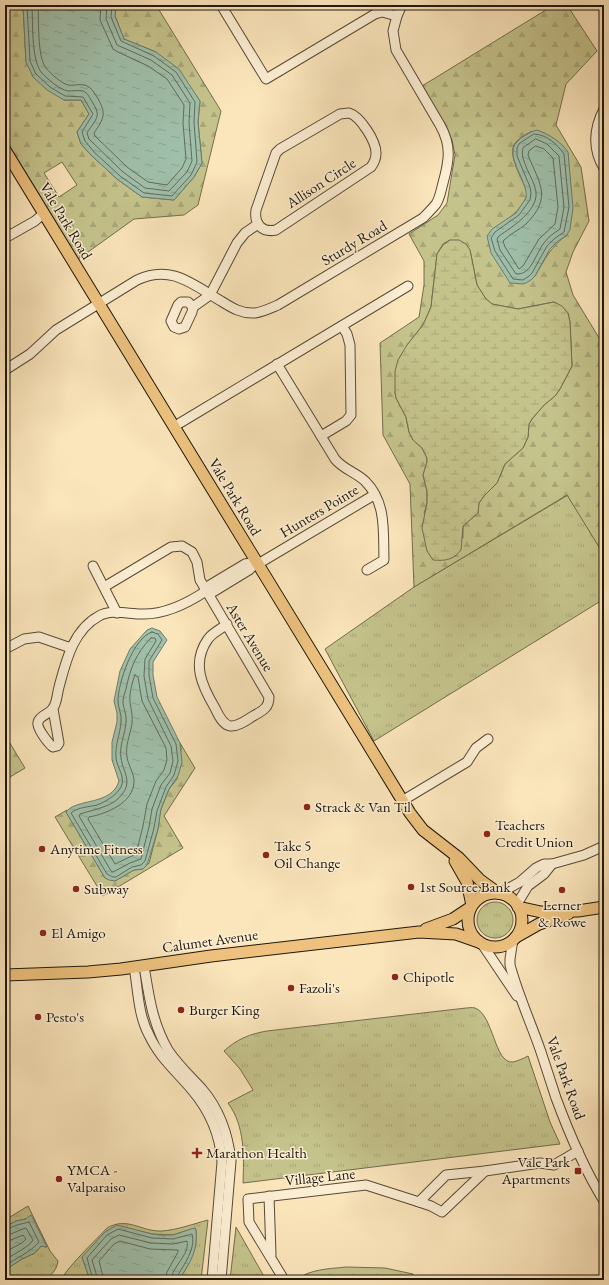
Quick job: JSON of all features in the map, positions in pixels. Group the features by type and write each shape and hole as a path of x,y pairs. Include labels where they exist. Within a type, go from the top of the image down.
{"main road":[{"name":"Vale Park Road","path":"6,154 175,426 416,822 423,830 462,861 480,880 499,893"},
{"name":"Vale Park Road","path":"450,852 467,882 472,906"},
{"path":"578,911 539,924 505,944 498,946 489,946 481,943 473,936 468,918 472,906 478,899 483,896 499,893 509,897 518,906 538,911 578,911 604,907"},
{"name":"Calumet Avenue","path":"419,932 454,919 472,906"},
{"path":"514,938 521,920 518,906"},
{"name":"Calumet Avenue","path":"5,976 88,972 419,932 456,934 481,943"}],"street":[{"path":"221,5 266,79 375,14 382,12 397,16"},
{"name":"Sturdy Road","path":"5,370 30,354 56,330 137,280 147,276 158,273 179,277 234,309 256,313 278,305 423,218 436,203 440,194 448,164 448,143 440,125 396,50 393,31 402,5"},
{"path":"604,108 597,126 595,140 598,155 604,168"},
{"name":"Allison Circle","path":"349,113 356,116 376,148 376,158 370,167 276,230 270,231 262,229 258,224 255,218 256,210 276,153 280,149 340,114 349,113"},
{"path":"5,238 35,221 44,213"},
{"path":"193,307 210,295 237,243 245,233 258,224"},
{"path":"175,426 408,286"},
{"path":"321,436 346,421 350,415 350,345 347,334 342,326"},
{"name":"Hunters Pointe","path":"278,364 338,462 364,480 380,506 383,516 384,560 367,570"},
{"name":"Hunters Pointe","path":"53,709 66,663 76,638 88,624 100,615 117,613 142,615 178,606 206,591 210,585 245,564 257,563 374,495"},
{"name":"Aster Avenue","path":"104,587 171,547 179,545 189,549 194,555 198,565 199,578 206,591 227,624 270,697 266,708 239,724 231,726 223,722 204,691 199,671 202,650 208,639 227,624"},
{"path":"93,566 117,613"},
{"path":"5,649 24,639 39,637 71,648"},
{"path":"402,801 467,762 476,748 488,739"},
{"path":"499,893 520,882 536,868 544,864 552,864 589,853 604,846"},
{"path":"518,906 528,886 544,874 552,864"},
{"name":"Vale Park Road","path":"514,938 510,965 524,1008 556,1097 578,1151 604,1201"},
{"name":"Vale Park Road","path":"481,943 524,1008"},
{"path":"139,966 140,1008 145,1027 165,1060 202,1103 211,1117 221,1148 222,1162 212,1280"},
{"path":"139,966 157,1028 168,1049 177,1063 212,1102 226,1131 230,1164 221,1280"},
{"path":"419,1202 446,1175 540,1163 554,1165 578,1151"},
{"name":"Village Lane","path":"283,1278 249,1222 248,1199 366,1186 431,1206 442,1212 485,1171"},
{"name":"Village Lane","path":"269,1196 271,1256"}],"green space":[{"path":"5,5 23,5 26,62 64,100 81,100 89,114 77,132 81,144 117,179 142,197 174,200 194,177 202,163 198,122 200,101 156,52 124,39 115,16 116,5 156,5 221,111 198,205 184,215 134,219 77,260 5,142","holes":["62,162 77,185 59,197 44,173"]},
{"path":"554,5 567,5 597,51 566,84 556,125 581,167 589,221 573,252 566,272 573,295 604,346 604,555 567,495 414,587 410,484 383,435 380,343 419,317 424,285 424,261 409,234 438,215 447,203 455,155 452,140 446,126 422,86","holes":["532,131 567,235 552,248 535,276 507,220 525,201 527,193 516,167 513,147 519,139","450,240 470,250 477,285 486,299 492,304 518,309 554,302 568,313 570,322 572,366 555,396 544,405 529,424 528,437 523,448 505,464 497,483 479,503 478,513 463,526 463,538 424,514 427,503 427,491 423,475 427,458 422,448 413,440 409,432 406,417 396,398 395,392 407,345 423,325 431,307 437,254 443,244"]},
{"path":"450,240 459,240 466,244 470,250 477,285 486,299 492,304 518,309 554,302 562,306 568,313 570,322 572,366 555,396 544,405 529,424 528,437 523,448 505,464 497,483 479,503 478,513 463,526 461,550 452,558 445,560 433,560 427,551 422,528 427,503 427,491 423,475 427,458 422,448 413,440 409,432 406,417 396,398 395,371 398,360 407,345 423,325 431,307 437,254 443,245"},
{"path":"568,495 604,555 604,599 374,741 325,649 414,587"},
{"path":"5,735 25,768 5,780"},
{"path":"180,743 195,768 164,816 183,848 103,896 55,817 67,810 66,812 105,878 115,881 134,870 143,869 149,863 158,829 160,812 169,789 177,779 181,749"},
{"path":"499,902 508,907 512,913 512,927 508,933 499,938 491,938 482,933 478,927 477,916 482,907 488,903"},
{"path":"475,1008 481,1012 498,1048 507,1061 513,1062 528,1056 550,1122 560,1144 243,1183 243,1152 240,1131 238,1121 228,1103 253,1090 240,1069 224,1051 234,1043 255,1034 267,1031"},
{"path":"28,1206 50,1251 58,1261 53,1272 45,1280 5,1280 5,1270 35,1253 41,1246 46,1247 26,1219 16,1221 5,1227 5,1220"},
{"path":"208,1220 201,1280 179,1280 189,1262 196,1244 195,1228 173,1235 152,1234 140,1231 82,1257 90,1280 62,1280 68,1270 107,1228 115,1225 128,1224 154,1231 162,1231"},
{"path":"236,1227 266,1280 230,1280"},
{"path":"346,1267 385,1268 413,1274 413,1280 296,1280 301,1276 313,1272"}],"water":[{"path":"23,5 116,5 115,16 124,39 156,52 179,69 200,101 198,122 202,163 194,177 174,200 142,197 117,179 81,144 77,132 89,114 81,100 64,100 47,90 33,77 26,62"},
{"path":"537,130 554,139 568,152 573,208 570,229 567,235 550,249 535,276 531,280 524,284 510,283 491,253 487,236 492,229 516,213 526,198 526,191 516,166 513,151 515,144 521,138"},
{"path":"152,628 160,631 167,640 153,662 153,675 157,697 180,743 182,762 178,776 169,789 161,809 158,829 147,865 143,869 134,870 115,881 105,878 66,812 78,805 102,798 109,794 115,789 119,781 112,760 112,742 117,722 117,713 114,701 120,671 130,649 147,630"},
{"path":"31,1215 47,1247 41,1246 35,1253 5,1270 5,1227 16,1221 26,1219"},
{"path":"117,1225 162,1235 173,1235 194,1228 196,1230 196,1245 190,1262 179,1280 90,1280 82,1257 105,1232"}],"place":[{"name":"Strack & Van Til","path":"307,807"},
{"name":"Teachers Credit Union","path":"487,834"},
{"name":"Anytime Fitness","path":"42,849"},
{"name":"Take 5 Oil Change","path":"266,855"},
{"name":"1st Source Bank","path":"411,887"},
{"name":"Subway","path":"76,889"},
{"name":"Lerner & Rowe","path":"562,890"},
{"name":"El Amigo","path":"43,933"},
{"name":"Chipotle","path":"395,977"},
{"name":"Fazoli's","path":"291,988"},
{"name":"Burger King","path":"181,1010"},
{"name":"Pesto's","path":"38,1017"},
{"name":"Marathon Health","path":"197,1153"},
{"name":"Vale Park Apartments","path":"578,1171"},
{"name":"YMCA - Valparaiso","path":"59,1179"}]}
